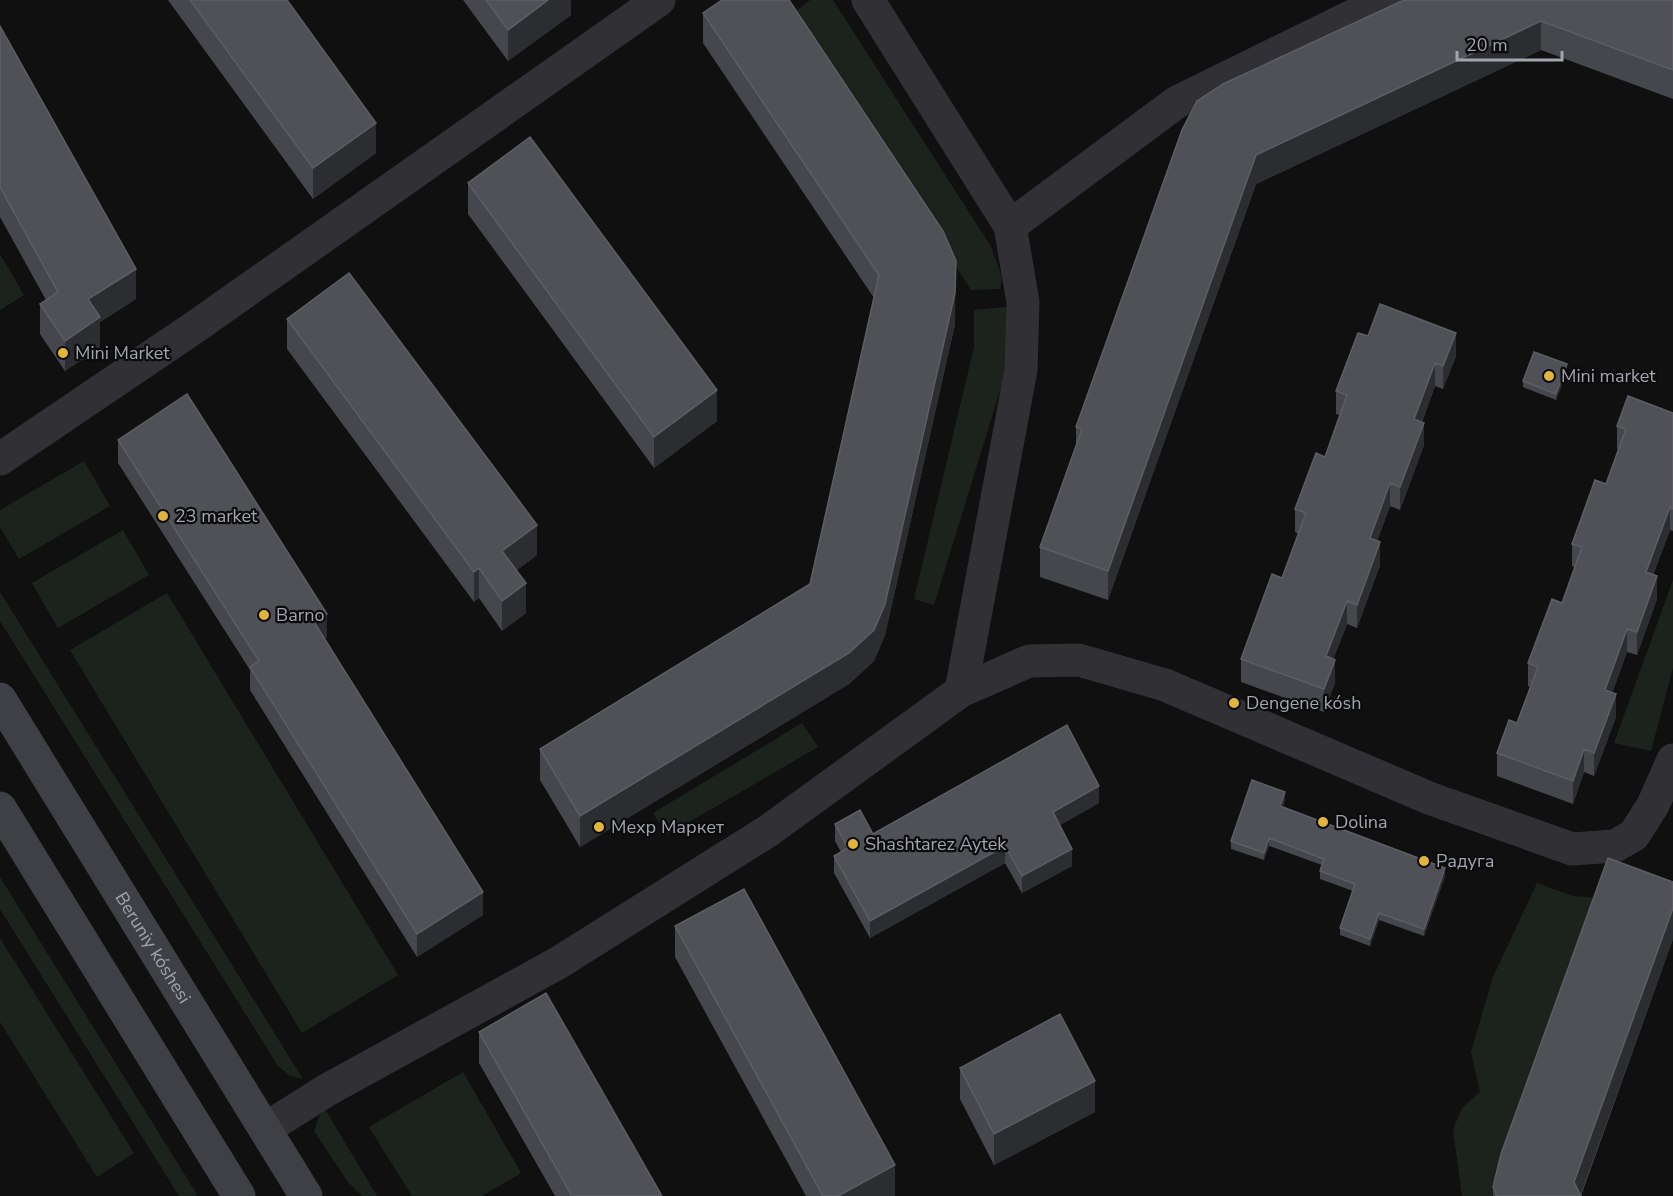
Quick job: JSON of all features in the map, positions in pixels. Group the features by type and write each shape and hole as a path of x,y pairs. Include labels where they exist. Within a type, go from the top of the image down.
{"street":[{"path":"0,459 195,327 659,0"},
{"path":"868,0 1010,226 1023,302 1021,370 961,691"},
{"path":"1010,226 1177,102 1385,0"},
{"path":"265,1129 327,1090 558,963 768,831 961,691 1029,661 1079,660 1165,685 1429,798 1572,849 1615,846 1634,835 1653,805 1673,760"},
{"name":"Beruniy kóshesi","path":"0,699 306,1196"},
{"path":"0,808 238,1196"}],"shaded area":[{"path":"810,0 833,0 990,245 1002,277 1000,289 971,290 792,14"},
{"path":"0,254 24,295 0,310"},
{"path":"1006,307 1007,368 934,605 914,599 974,347 974,310"},
{"path":"84,461 110,506 19,559 0,527 0,510"},
{"path":"123,530 149,575 58,628 32,583"},
{"path":"1673,580 1673,668 1651,751 1614,743"},
{"path":"0,592 303,1079 289,1075 278,1066 0,621"},
{"path":"167,593 398,975 302,1033 70,650"},
{"path":"802,723 818,747 667,835 653,813"},
{"path":"0,877 198,1196 179,1196 0,909"},
{"path":"1537,883 1573,896 1597,898 1493,1196 1462,1196 1453,1130 1462,1108 1480,1092 1471,1052 1493,977"},
{"path":"0,938 134,1153 97,1177 0,1022"},
{"path":"463,1072 521,1173 482,1196 412,1196 369,1127"},
{"path":"323,1106 377,1196 362,1196 348,1182 314,1131"}],"building":[{"path":"190,0 287,0 376,123 313,168"},
{"path":"486,0 548,0 508,30"},
{"path":"722,0 789,0 943,231 956,261 955,293 885,604 874,630 849,653 580,816 540,749 810,584 879,275 703,13"},
{"path":"1404,0 1673,0 1673,70 1541,21 1256,155 1108,571 1040,547 1082,429 1076,427 1182,130 1197,101 1223,84"},
{"path":"0,26 136,269 88,299 100,317 65,341 40,304 58,292 0,187"},
{"path":"530,137 717,390 654,437 468,183"},
{"path":"349,273 537,525 502,551 526,583 502,601 479,568 474,572 287,319"},
{"path":"1380,304 1456,333 1443,366 1435,363 1414,419 1424,423 1400,487 1390,483 1370,538 1380,542 1357,605 1347,601 1326,656 1335,660 1324,689 1241,659 1272,574 1282,578 1306,513 1295,509 1316,453 1325,457 1347,395 1336,391 1358,333 1368,336"},
{"path":"1534,352 1567,364 1556,394 1523,381"},
{"path":"187,394 327,614 314,622 483,892 417,934 250,667 259,661 118,440"},
{"path":"1628,396 1673,413 1673,509 1670,507 1646,572 1657,576 1637,632 1627,629 1605,690 1616,694 1594,753 1584,749 1573,781 1497,753 1509,720 1517,723 1538,667 1528,663 1552,599 1562,603 1582,547 1572,544 1595,480 1606,484 1626,429 1617,426"},
{"path":"1067,725 1099,786 1053,812 1072,849 1022,876 1005,846 870,921 834,856 848,848 835,824 860,810 873,834"},
{"path":"1252,780 1285,792 1280,806 1445,868 1424,929 1379,913 1370,939 1340,928 1355,884 1320,871 1324,859 1269,838 1264,853 1231,841"},
{"path":"1608,858 1673,882 1673,908 1574,1182 1581,1196 1497,1196 1493,1187 1501,1154"},
{"path":"744,889 895,1165 838,1196 823,1196 675,926"},
{"path":"546,993 662,1196 572,1196 479,1032"},
{"path":"1060,1014 1095,1081 994,1134 960,1068"}],"place":[{"name":"Mini Market","path":"63,353"},
{"name":"Mini market","path":"1549,376"},
{"name":"23 market","path":"163,516"},
{"name":"Barno","path":"264,615"},
{"name":"Dengene kósh","path":"1234,703"},
{"name":"Dolina","path":"1323,822"},
{"name":"Мехр Маркет","path":"599,827"},
{"name":"Shashtarez Aytek","path":"853,844"},
{"name":"Радуга","path":"1424,861"}]}
